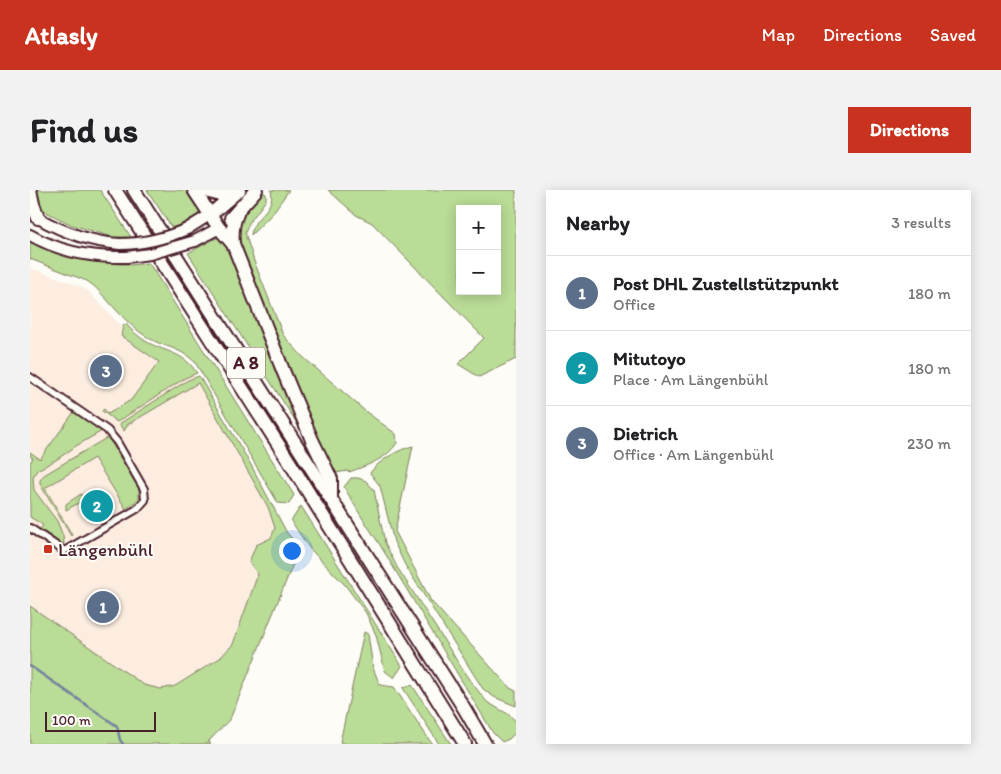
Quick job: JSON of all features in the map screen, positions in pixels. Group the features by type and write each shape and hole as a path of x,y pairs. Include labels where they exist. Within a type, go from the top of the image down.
{"highway":[{"path":"30,190 38,218"},
{"name":"A 8","path":"115,190 282,450 465,744"},
{"name":"A 8","path":"134,190 486,744"},
{"path":"194,190 219,228 233,244"},
{"path":"201,190 217,194 239,190"},
{"path":"211,214 239,190"},
{"path":"219,228 236,214 256,190"},
{"path":"236,214 232,227 233,244 312,440 331,479 331,499"}],"main road":[{"path":"38,218 71,234 120,244 160,239 188,229 211,214"},
{"path":"30,235 54,247 70,252 103,257 150,254 195,242 219,228"}],"street":[{"path":"30,377 106,430 117,442 144,489 145,500 137,509 64,551 30,528"}],"shaded area":[{"path":"30,268 87,290 122,327 120,336 158,362 194,375 268,507 275,528 271,538 256,545 249,562 258,574 232,644 220,658 175,685 161,689 144,685 30,606"}],"green space":[{"path":"33,190 100,190 131,237 116,238 72,225 41,209"},
{"path":"147,190 188,190 200,210 196,217 189,222 172,228"},
{"path":"271,190 289,190 272,214 251,235 252,228 270,203 272,197"},
{"path":"328,190 516,190 516,359 479,377 458,364 484,338 372,223 356,215"},
{"path":"263,192 266,194 266,200 249,223 245,233 283,335 303,357 365,411 396,434 397,443 393,449 376,461 349,472 335,473 304,407 239,246 236,227 251,205"},
{"path":"222,235 305,436 188,253"},
{"path":"30,240 66,256 78,259 130,265 149,263 294,495 289,504 278,503 195,362 183,353 153,341 140,332 87,281 30,259"},
{"path":"126,324 147,342 181,357 197,373 185,378 117,422 102,411 104,409 108,414 131,400 159,362 121,336 123,326"},
{"path":"199,376 251,465 287,533 300,547 230,719 208,742 211,744 30,744 30,606 144,685 161,689 175,686 220,658 233,644 258,574 249,562 256,545 271,538 275,528 268,507 198,383 127,425 124,431 119,424 188,380"},
{"path":"74,412 102,431 37,470 33,477 34,490 57,521 63,536 64,544 61,544 40,530 43,525 30,517 30,463 33,458 30,456 30,452 40,459"},
{"path":"108,437 139,489 139,499 126,509 94,458 45,488 71,536 40,484 40,480 44,475"},
{"path":"413,446 395,531 431,601 510,688 516,691 516,706 494,697 483,689 405,565 394,542 380,486 370,473 389,456"},
{"path":"351,478 366,481 374,490 385,543 397,567 468,678 487,702 516,721 516,732 509,739 502,742 493,733 361,516 344,487"},
{"path":"81,494 84,500 66,510 66,504"},
{"path":"301,506 402,666 394,678 385,671 376,635 366,613 345,585 310,549 291,521"},
{"path":"364,632 368,634 373,668 380,685 394,687 432,744 346,744 340,742"},
{"path":"412,685 451,744 439,744 403,688"}],"waterway":[{"path":"30,666 117,726 120,740 123,744"}],"place":[{"name":"Dietrich","path":"106,371"},
{"name":"Mitutoyo","path":"97,506"},
{"name":"Längenbühl","path":"48,549"},
{"name":"Post DHL Zustellstützpunkt","path":"103,607"}]}
